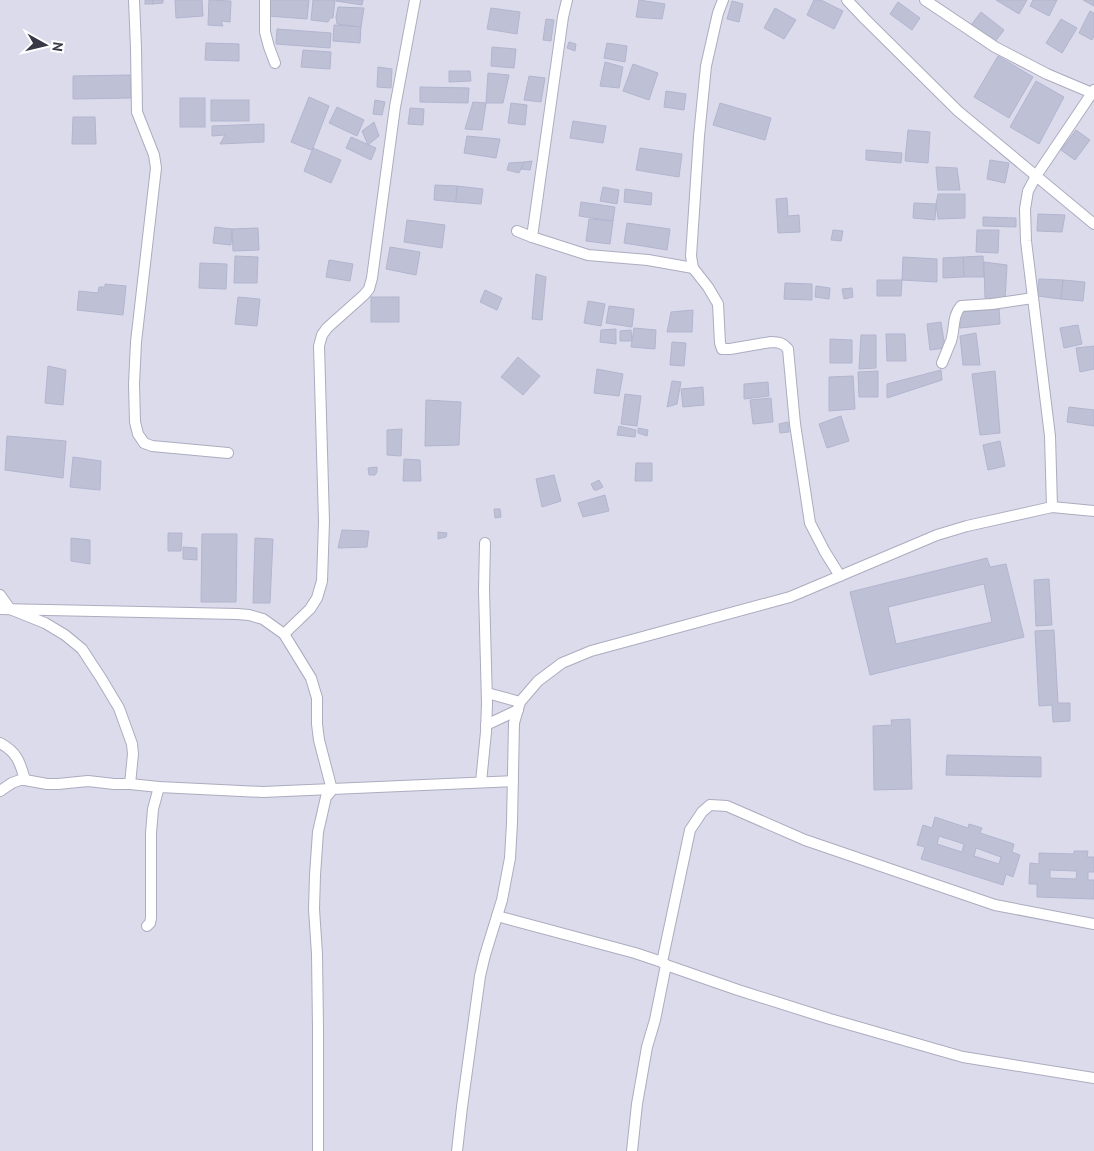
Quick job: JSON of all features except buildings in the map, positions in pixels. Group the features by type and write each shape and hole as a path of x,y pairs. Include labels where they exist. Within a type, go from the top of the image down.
{"street":[{"path":"134,0 137,112 154,155 156,168 136,342 135,422 138,434 144,443 152,446 228,453"},
{"path":"265,0 265,32 275,63"},
{"path":"284,634 310,609 318,598 322,581 324,522 319,346 322,335 327,328 369,289 395,108 415,0"},
{"path":"532,238 567,0"},
{"path":"723,0 706,66 692,237 691,256 693,268 718,304 722,349 771,342 783,344 788,349 810,523 840,576"},
{"path":"847,0 958,110 1094,224"},
{"path":"925,0 995,47 1047,74 1093,92 1036,176 1028,191 1025,209 1026,241 1050,436 1052,507"},
{"path":"518,231 532,238 588,255 648,260 693,268"},
{"path":"942,364 952,339 957,310 961,306 1033,298"},
{"path":"458,1151 462,1107 480,976 502,900 510,858 514,724 519,706 538,681 562,663 591,651 790,597 937,534 1052,507 1094,512"},
{"path":"481,782 487,693 484,590 485,543"},
{"path":"0,595 5,609"},
{"path":"5,609 237,614 263,619 284,634 311,678 317,698 317,724 332,790"},
{"path":"5,609 45,623 65,635 82,650 119,708 132,744 130,784"},
{"path":"487,693 519,706"},
{"path":"486,725 519,706"},
{"path":"0,743 16,754 22,766 25,780"},
{"path":"0,791 20,780 47,784 88,781 159,787 263,792 513,780"},
{"path":"147,926 151,918 151,833 153,809 159,787"},
{"path":"318,1151 315,875 318,832 326,797 332,790"},
{"path":"632,1151 637,1104 655,1020 690,830 702,812 710,805 727,806 805,840 995,905 1094,924"},
{"path":"497,916 636,954 747,993 830,1019 964,1056 1094,1078"}],"shaded area":[{"path":"0,0 1094,0 1094,1151 0,1151"}]}
